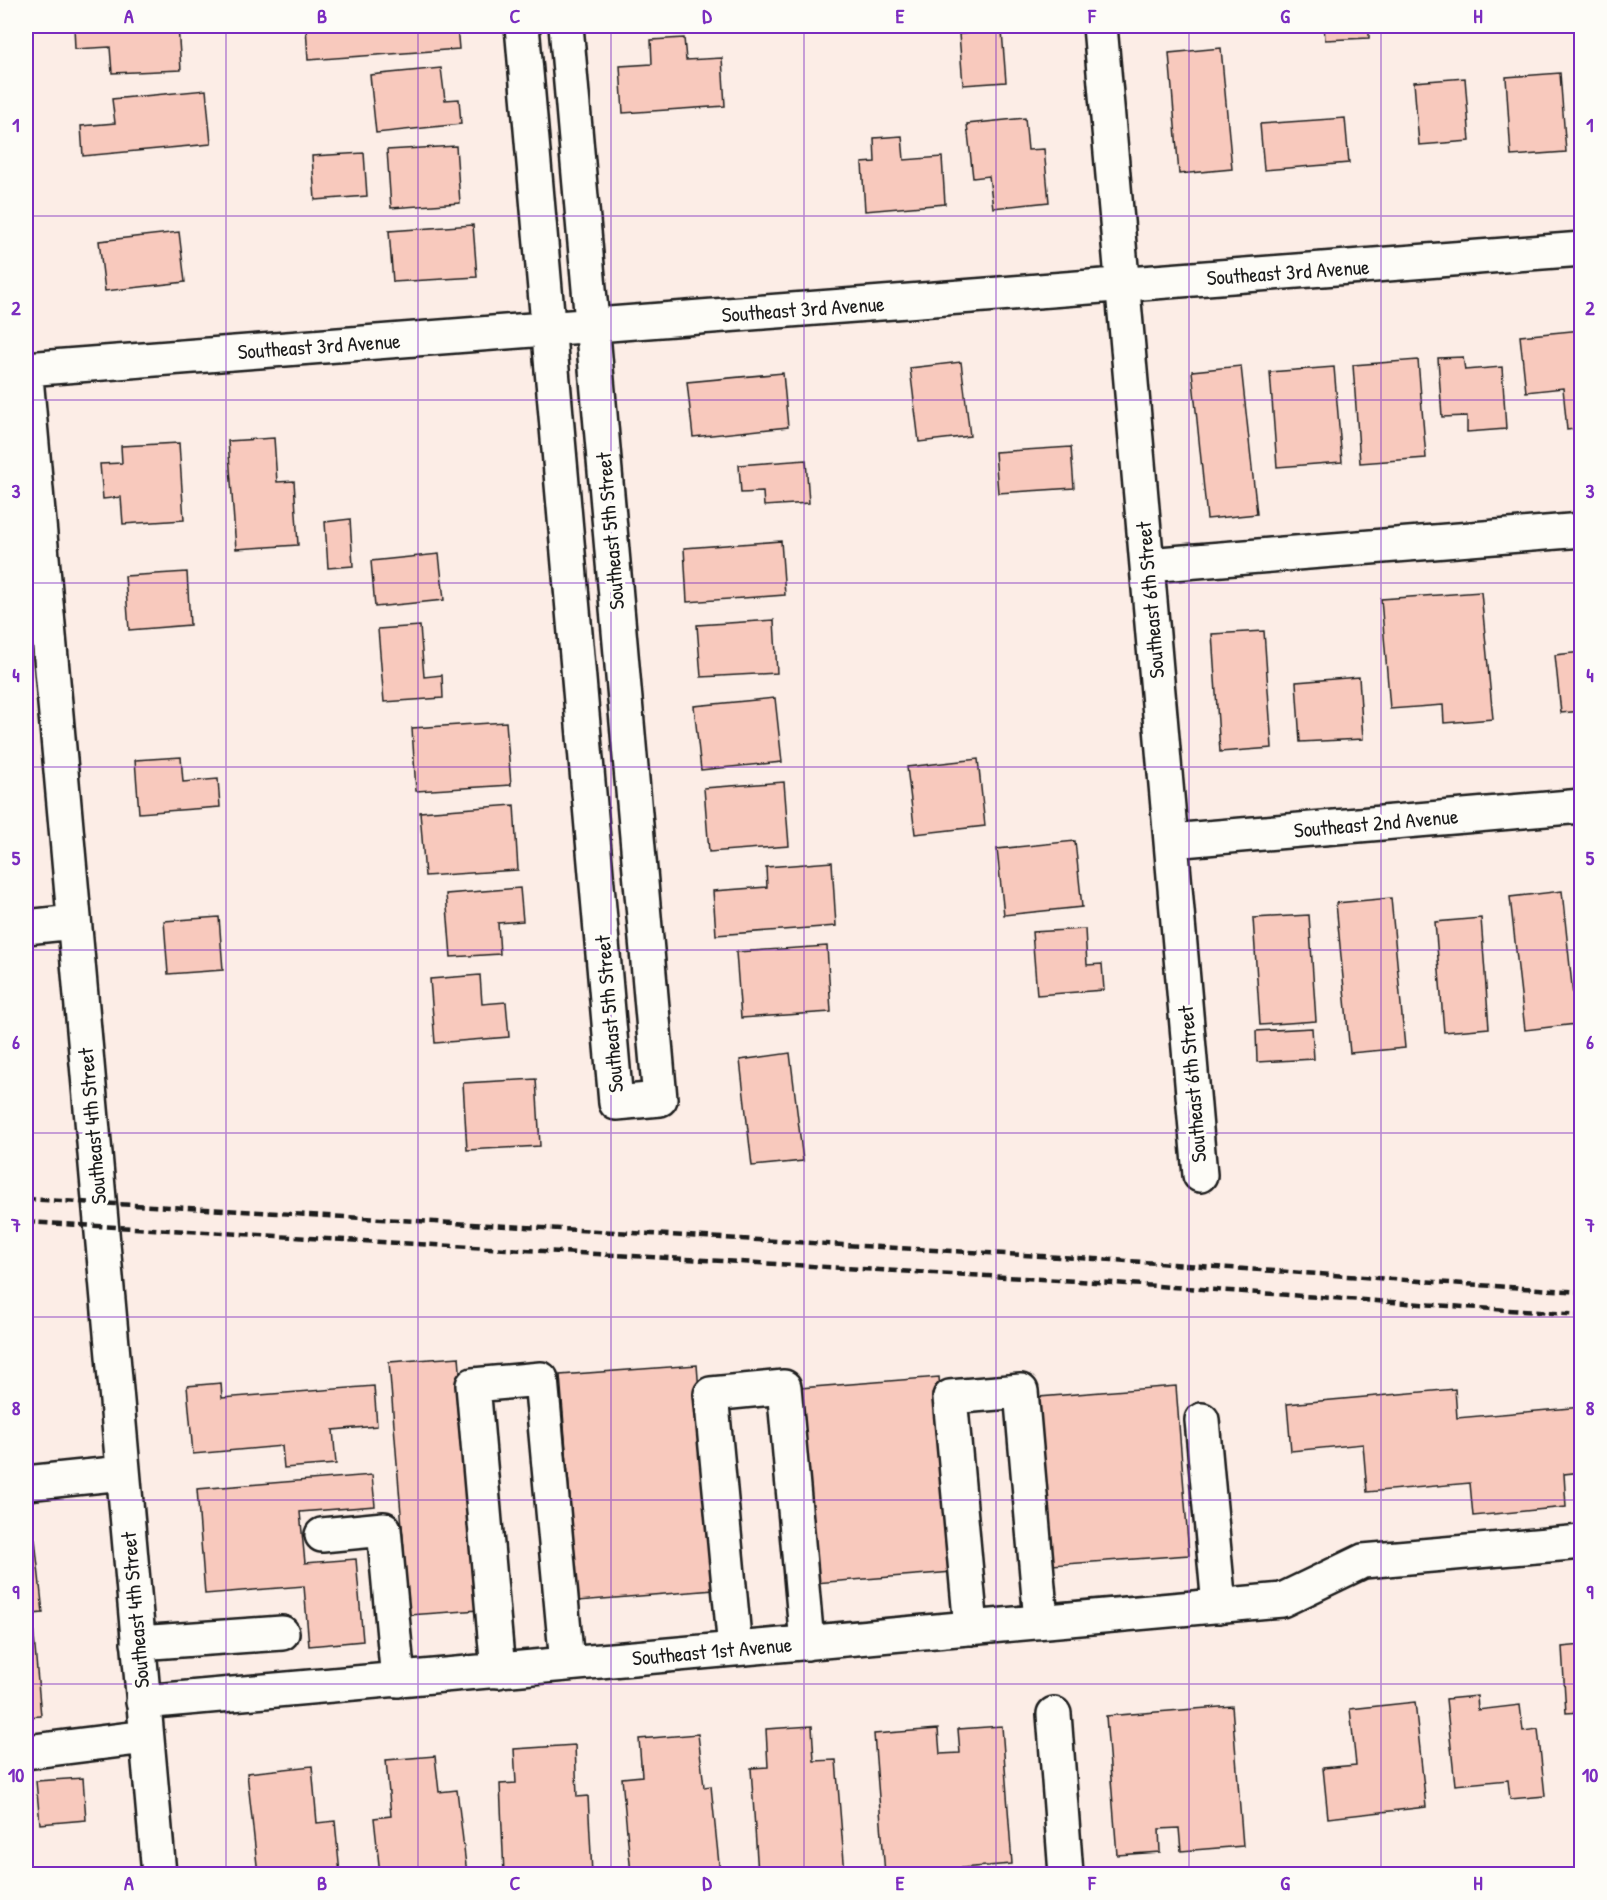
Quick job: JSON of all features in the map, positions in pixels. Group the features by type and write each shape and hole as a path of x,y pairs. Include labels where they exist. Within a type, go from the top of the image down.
{"street":[{"name":"Southeast 5th Street","path":"522,26 616,1103 660,1099 566,26"},
{"name":"Southeast 6th Street","path":"1100,26 1200,1174"},
{"name":"Southeast 3rd Avenue","path":"26,369 1581,249"},
{"name":"Southeast 4th Street","path":"26,377 37,643 74,922 159,1875"},
{"path":"1147,565 1581,530"},
{"name":"Southeast 2nd Avenue","path":"1171,841 1581,806"},
{"path":"26,927 74,922"},
{"path":"498,1671 473,1385 541,1379 567,1664"},
{"path":"735,1649 711,1394 784,1387 807,1643"},
{"path":"971,1628 950,1397 1020,1391 1041,1621"},
{"path":"1202,1420 1219,1606"},
{"path":"26,1483 123,1473"},
{"path":"322,1535 384,1529 398,1680"},
{"name":"Southeast 1st Avenue","path":"143,1702 1282,1600 1363,1560 1581,1542"},
{"path":"138,1643 282,1633"},
{"path":"1054,1714 1066,1875"},
{"path":"26,1752 146,1737"}],"building":[{"path":"74,26 178,26 181,70 112,73 110,47 75,49"},
{"path":"306,26 457,26 459,49 308,60"},
{"path":"1324,26 1369,26 1369,38 1325,40"},
{"path":"1002,31 1006,82 963,85 959,34"},
{"path":"684,38 686,60 722,58 725,106 623,113 620,66 652,64 651,40"},
{"path":"1221,48 1232,169 1179,174 1169,53"},
{"path":"441,68 445,100 459,99 461,124 376,133 370,75"},
{"path":"1560,73 1566,152 1511,156 1506,77"},
{"path":"1465,78 1470,141 1419,145 1414,82"},
{"path":"206,90 211,144 83,156 81,126 115,123 112,99"},
{"path":"1025,118 1028,150 1044,149 1049,202 993,208 989,176 973,178 967,124"},
{"path":"1345,118 1349,163 1264,170 1260,124"},
{"path":"902,136 904,160 942,157 945,204 865,211 862,163 875,162 874,138"},
{"path":"456,146 460,203 391,208 387,150"},
{"path":"364,153 367,196 315,200 312,156"},
{"path":"473,225 477,277 393,282 389,231"},
{"path":"179,232 185,282 105,291 99,241"},
{"path":"1582,330 1582,428 1567,430 1563,388 1526,392 1520,336"},
{"path":"1463,357 1465,370 1502,367 1506,429 1467,432 1467,416 1442,417 1438,358"},
{"path":"1418,360 1426,458 1360,463 1353,365"},
{"path":"961,362 970,436 919,442 910,368"},
{"path":"1241,366 1257,514 1207,519 1192,371"},
{"path":"1334,367 1342,462 1277,467 1270,372"},
{"path":"783,373 788,427 693,437 687,382"},
{"path":"274,438 277,482 294,481 298,545 236,549 228,441"},
{"path":"179,443 184,520 123,524 121,497 103,499 100,464 122,463 121,446"},
{"path":"1071,447 1074,488 998,493 995,452"},
{"path":"806,460 809,503 764,506 763,492 741,493 739,465"},
{"path":"350,519 353,566 328,568 325,522"},
{"path":"781,541 785,595 687,602 684,548"},
{"path":"439,554 444,600 375,607 371,561"},
{"path":"187,572 190,625 129,630 125,576"},
{"path":"1481,592 1493,719 1444,723 1443,705 1390,709 1381,599"},
{"path":"774,620 777,673 701,677 697,625"},
{"path":"420,626 424,677 442,675 443,698 384,702 378,629"},
{"path":"1264,631 1272,748 1220,752 1212,634"},
{"path":"1582,652 1582,711 1561,713 1555,655"},
{"path":"1359,677 1363,739 1300,742 1296,682"},
{"path":"775,698 782,762 701,770 694,706"},
{"path":"506,722 511,785 416,791 412,728"},
{"path":"181,757 183,782 218,779 220,807 139,813 135,760"},
{"path":"978,759 985,826 915,834 907,767"},
{"path":"784,782 789,846 709,852 704,788"},
{"path":"514,805 518,870 425,876 420,812"},
{"path":"1075,841 1082,907 1004,915 997,849"},
{"path":"832,862 836,926 716,935 713,891 767,887 766,867"},
{"path":"520,888 523,921 498,923 500,954 451,957 446,894"},
{"path":"1562,891 1576,1024 1525,1030 1510,897"},
{"path":"1391,898 1405,1048 1350,1053 1336,903"},
{"path":"1309,915 1316,1021 1260,1025 1253,918"},
{"path":"219,917 223,970 168,974 164,921"},
{"path":"1481,918 1489,1028 1444,1032 1435,922"},
{"path":"1085,929 1087,965 1102,964 1104,990 1037,995 1032,932"},
{"path":"827,946 831,1012 741,1018 736,952"},
{"path":"480,975 482,1004 506,1002 509,1037 435,1043 430,979"},
{"path":"1312,1028 1314,1059 1257,1062 1256,1031"},
{"path":"790,1053 803,1161 752,1166 740,1060"},
{"path":"536,1079 540,1146 467,1150 463,1083"},
{"path":"459,1357 479,1610 409,1615 389,1362"},
{"path":"697,1365 714,1590 578,1601 560,1375"},
{"path":"939,1377 953,1572 815,1583 800,1388"},
{"path":"221,1383 222,1398 374,1386 377,1426 333,1430 336,1464 284,1468 282,1446 193,1454 187,1386"},
{"path":"1176,1386 1189,1555 1052,1565 1039,1397"},
{"path":"1455,1389 1457,1418 1582,1407 1582,1472 1564,1474 1566,1507 1473,1516 1470,1483 1367,1492 1363,1444 1291,1451 1287,1404"},
{"path":"372,1475 375,1506 300,1512 305,1563 356,1559 363,1641 309,1646 304,1586 205,1594 197,1489"},
{"path":"35,1539 43,1613 32,1614 41,1716 26,1717 26,1540"},
{"path":"1582,1645 1582,1712 1566,1713 1562,1647"},
{"path":"1477,1696 1478,1710 1520,1705 1523,1731 1538,1729 1545,1796 1510,1799 1508,1780 1455,1785 1446,1699"},
{"path":"1415,1702 1426,1807 1328,1818 1323,1768 1356,1765 1350,1709"},
{"path":"1232,1706 1243,1846 1181,1851 1179,1828 1159,1829 1160,1852 1117,1855 1106,1716"},
{"path":"812,1726 814,1761 836,1760 845,1874 758,1874 751,1768 768,1767 766,1729"},
{"path":"1002,1726 1012,1864 885,1874 874,1734 938,1729 940,1754 960,1753 958,1729"},
{"path":"698,1734 704,1787 711,1786 720,1874 631,1874 622,1778 642,1776 639,1739"},
{"path":"575,1745 577,1797 588,1796 592,1874 504,1874 500,1784 516,1783 514,1749"},
{"path":"435,1756 439,1792 457,1790 467,1874 380,1874 374,1818 391,1816 386,1760"},
{"path":"312,1766 317,1823 335,1821 340,1874 258,1874 247,1773"},
{"path":"83,1778 86,1820 40,1824 36,1781"}],"railway":[{"path":"26,1199 1113,1260 1582,1292"},
{"path":"26,1222 1113,1283 1582,1315"}]}
